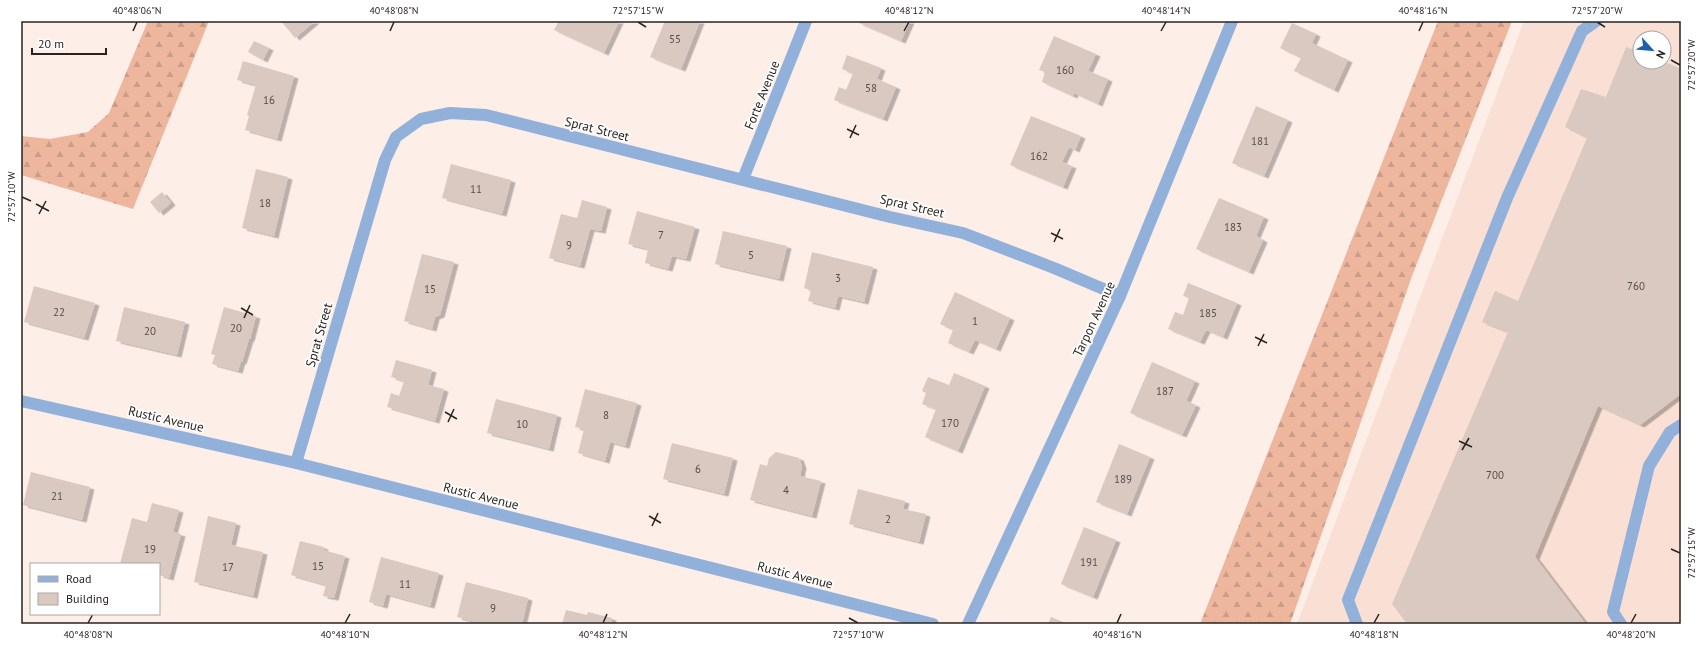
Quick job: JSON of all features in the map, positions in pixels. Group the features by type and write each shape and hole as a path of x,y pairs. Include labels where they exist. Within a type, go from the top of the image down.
{"street":[{"name":"Forte Avenue","path":"743,179 806,21"},
{"name":"Tarpon Avenue","path":"968,624 1120,296 1232,21"},
{"path":"1357,624 1348,600 1507,198 1582,31 1596,21"},
{"name":"Sprat Street","path":"296,463 385,160 396,137 421,119 450,113 486,115 890,216 963,232 1120,296"},
{"name":"Rustic Avenue","path":"21,401 296,463 933,624"},
{"path":"1621,624 1613,612 1649,466 1670,432 1681,425"}],"shaded area":[{"path":"1524,21 1681,21 1681,624 1297,624"}],"green space":[{"path":"148,21 209,21 133,209 21,175 21,136 50,139 88,132 109,113"},
{"path":"1438,21 1512,21 1412,276 1290,624 1200,624"}],"building":[{"path":"281,21 315,21 295,38"},
{"path":"559,21 619,21 604,53 554,30"},
{"path":"665,21 700,21 681,69 650,57"},
{"path":"860,21 910,21 901,41 859,23"},
{"path":"1292,23 1316,34 1312,43 1348,60 1334,90 1294,71 1301,58 1280,48"},
{"path":"1054,36 1096,54 1088,71 1108,79 1098,104 1074,93 1073,96 1042,82 1045,72 1039,70"},
{"path":"254,41 269,48 263,60 248,52"},
{"path":"1626,47 1632,49 1632,70 1672,70 1672,65 1681,69 1681,394 1640,425 1598,406 1535,557 1586,624 1407,624 1392,604 1508,332 1482,322 1495,291 1518,301 1587,138 1565,127 1581,89 1606,97"},
{"path":"847,55 881,68 877,79 896,87 883,119 834,100 839,87 846,90 853,73 842,69"},
{"path":"243,61 294,76 277,139 245,130 249,116 247,115 256,85 237,80"},
{"path":"1256,106 1288,120 1264,176 1232,163"},
{"path":"1031,116 1081,136 1075,150 1069,147 1062,162 1072,166 1063,187 1010,165"},
{"path":"451,164 511,180 502,214 442,198"},
{"path":"256,169 288,177 274,236 242,228"},
{"path":"162,192 171,203 159,213 150,202"},
{"path":"1219,198 1264,217 1256,236 1263,240 1249,272 1196,249"},
{"path":"582,200 607,207 601,231 590,229 580,266 549,258 561,214 577,218"},
{"path":"637,211 695,227 686,259 672,256 668,269 645,263 648,249 628,244"},
{"path":"723,231 787,246 779,279 715,264"},
{"path":"812,252 873,267 864,302 838,296 835,308 808,301 811,290 804,288"},
{"path":"422,254 454,262 440,315 435,317 432,329 404,321"},
{"path":"1188,283 1237,303 1223,337 1206,330 1200,342 1168,329 1175,312 1183,315 1189,298 1183,296"},
{"path":"34,286 95,303 84,338 24,322"},
{"path":"955,292 1010,318 996,349 975,340 969,352 948,343 953,330 940,324"},
{"path":"124,307 185,322 177,355 116,341"},
{"path":"224,307 256,316 250,339 238,371 212,364 215,355 211,354"},
{"path":"396,360 432,370 428,385 444,389 435,421 387,407 391,393 399,396 404,381 391,377"},
{"path":"1152,362 1195,381 1186,401 1196,405 1182,435 1130,413"},
{"path":"954,373 985,386 958,451 925,437 936,409 922,404 926,393 922,391 928,377 949,385"},
{"path":"585,389 637,403 625,446 610,442 605,461 578,453 584,429 575,427"},
{"path":"496,399 557,415 549,449 487,433"},
{"path":"672,443 733,458 724,494 663,479"},
{"path":"1119,444 1150,457 1127,514 1096,502"},
{"path":"776,452 799,458 802,466 800,476 821,481 812,516 750,500 760,464 767,466 769,458"},
{"path":"31,472 90,487 82,520 23,505"},
{"path":"858,489 905,501 903,509 926,514 919,542 849,524"},
{"path":"152,503 179,510 173,532 181,534 169,578 160,575 160,563 120,563 132,518 147,522"},
{"path":"208,516 236,523 231,545 263,552 253,596 194,582"},
{"path":"1084,527 1116,540 1093,597 1061,584"},
{"path":"300,541 324,547 323,550 345,556 334,598 323,596 326,585 291,575"},
{"path":"381,557 439,573 430,606 386,594 383,606 369,602"},
{"path":"466,582 528,598 522,624 476,624 476,622 457,617"},
{"path":"566,610 587,615 588,612 612,618 611,624 562,624"},
{"path":"1051,617 1068,624 1048,624"}]}
